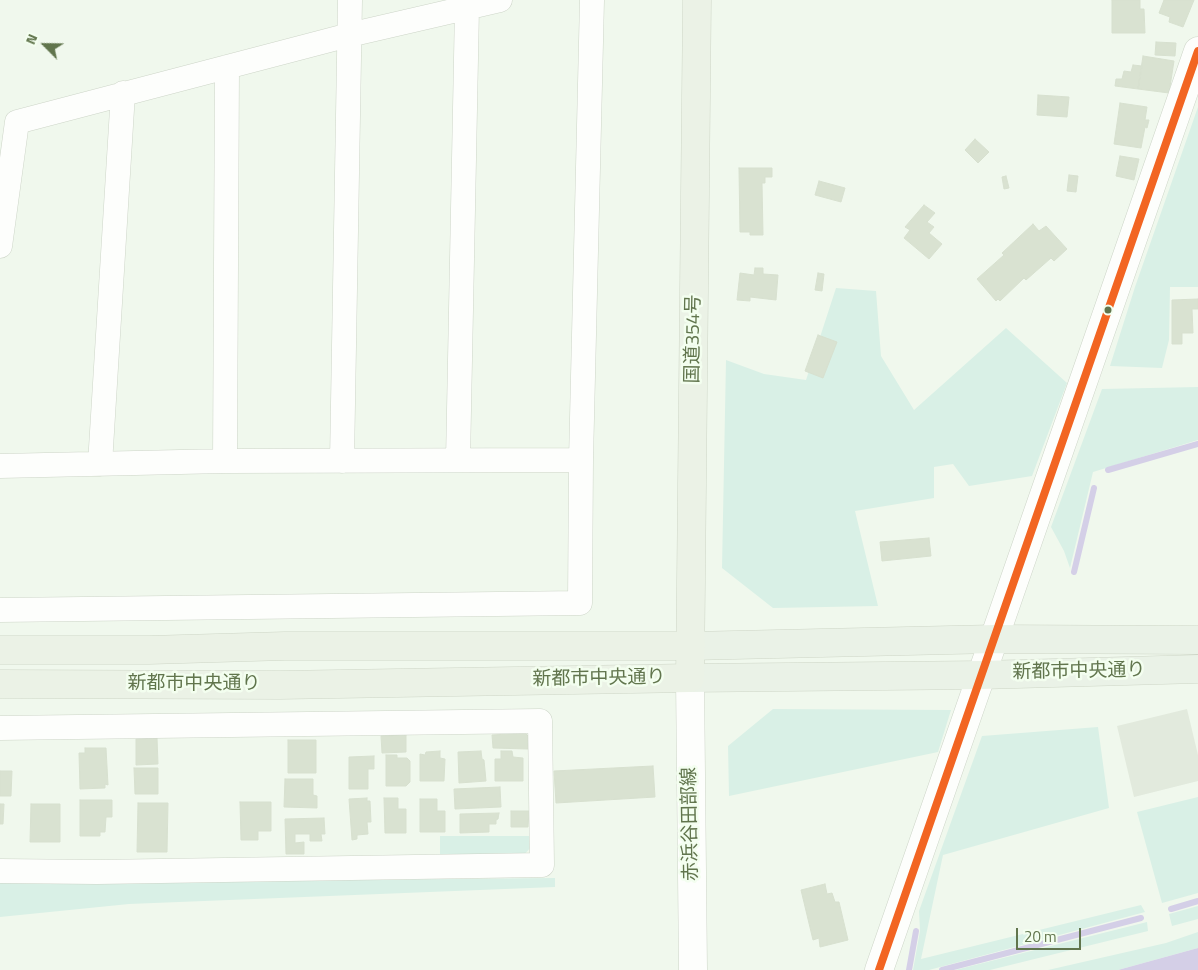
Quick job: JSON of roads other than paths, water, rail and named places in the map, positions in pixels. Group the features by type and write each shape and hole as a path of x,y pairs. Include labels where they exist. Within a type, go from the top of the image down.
{"highway":[{"name":"国道354号","path":"690,678 697,0"},
{"name":"新都市中央通り","path":"0,650 149,650 285,646 691,646"},
{"name":"新都市中央通り","path":"0,684 280,685 690,678"}],"main road":[{"name":"新都市中央通り","path":"691,646 994,639 1198,640"},
{"name":"新都市中央通り","path":"690,678 981,675 1198,670"}],"street":[{"path":"342,460 350,0"},
{"path":"0,246 8,124 349,35 500,0"},
{"path":"0,610 580,603 581,460 592,0"},
{"path":"458,460 467,8"},
{"path":"880,970 1198,51"},
{"path":"224,461 227,67"},
{"path":"100,464 123,93"},
{"path":"0,466 224,461 581,460"},
{"name":"赤浜谷田部線","path":"690,678 693,970"},
{"path":"0,728 540,721 542,865 97,872 0,871"}],"waterway":[{"path":"1108,470 1198,444"},
{"path":"1074,572 1094,488"},
{"path":"1171,909 1198,901"},
{"path":"942,970 1141,918"},
{"path":"909,970 916,931"}]}
